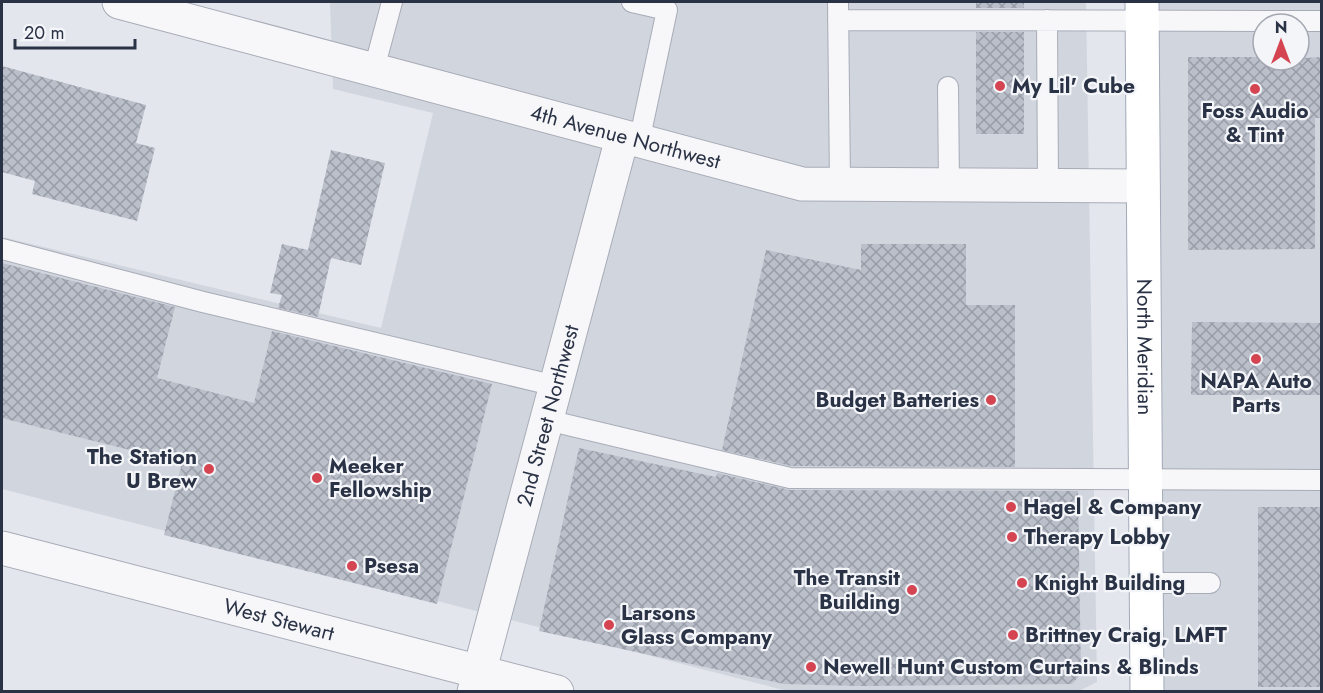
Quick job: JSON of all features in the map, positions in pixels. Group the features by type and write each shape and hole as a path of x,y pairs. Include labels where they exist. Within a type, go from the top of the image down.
{"main road":[{"name":"North Meridian","path":"1142,11 1147,692"}],"street":[{"name":"4th Avenue Northwest","path":"119,2 802,184 1143,186"},
{"name":"2nd Street Northwest","path":"477,682 556,386 630,140"},
{"name":"West Stewart","path":"2,548 477,682 557,692"}],"lane":[{"path":"374,69 392,2"},
{"path":"630,140 668,10 632,2"},
{"path":"840,184 838,11 1047,20 1142,11 1322,21"},
{"path":"1047,20 1048,185"},
{"path":"948,87 949,185"},
{"path":"2,249 203,302 556,386"},
{"path":"547,420 790,478 1322,480"},
{"path":"1146,583 1210,583"}],"shaded area":[{"path":"330,2 1086,2 1097,682 1077,692 787,691 2,489 2,237 381,328 433,113 333,89"},
{"path":"1142,2 1321,2 1321,691 1147,691"}],"building":[{"path":"976,2 1024,2 1024,8 976,8"},
{"name":"My Lil' Cube","path":"976,32 1024,32 1024,134 976,134"},
{"path":"1188,57 1251,57 1251,72 1311,72 1311,58 1322,57 1322,118 1315,118 1315,249 1188,250"},
{"path":"2,66 146,105 136,143 155,148 137,221 32,194 35,181 2,172"},
{"path":"331,150 385,163 361,265 331,258 318,317 278,308 282,295 270,293 282,244 308,250"},
{"path":"861,244 966,244 966,305 1015,305 1015,467 791,466 722,450 766,250 861,270"},
{"path":"2,263 175,307 157,378 254,403 272,331 492,384 437,604 164,535 182,463 2,418"},
{"name":"NAPA Auto Parts","path":"1192,322 1322,323 1322,395 1191,395"},
{"path":"579,448 716,477 717,473 790,490 1078,491 1081,674 1072,684 861,686 784,684 539,631"},
{"path":"1258,507 1322,507 1322,687 1258,687"}],"place":[{"name":"My Lil' Cube","path":"1000,86"},
{"name":"Foss Audio & Tint","path":"1255,89"},
{"name":"NAPA Auto Parts","path":"1256,359"},
{"name":"Budget Batteries","path":"991,400"},
{"name":"The Station U Brew","path":"209,469"},
{"name":"Meeker Fellowship","path":"317,478"},
{"name":"Hagel & Company","path":"1011,507"},
{"name":"Therapy Lobby","path":"1012,537"},
{"name":"Psesa","path":"352,566"},
{"name":"Knight Building","path":"1022,583"},
{"name":"The Transit Building","path":"912,590"},
{"name":"Larsons Glass Company","path":"609,625"},
{"name":"Brittney Craig, LMFT","path":"1013,635"},
{"name":"Newell Hunt Custom Curtains & Blinds","path":"811,667"}]}
